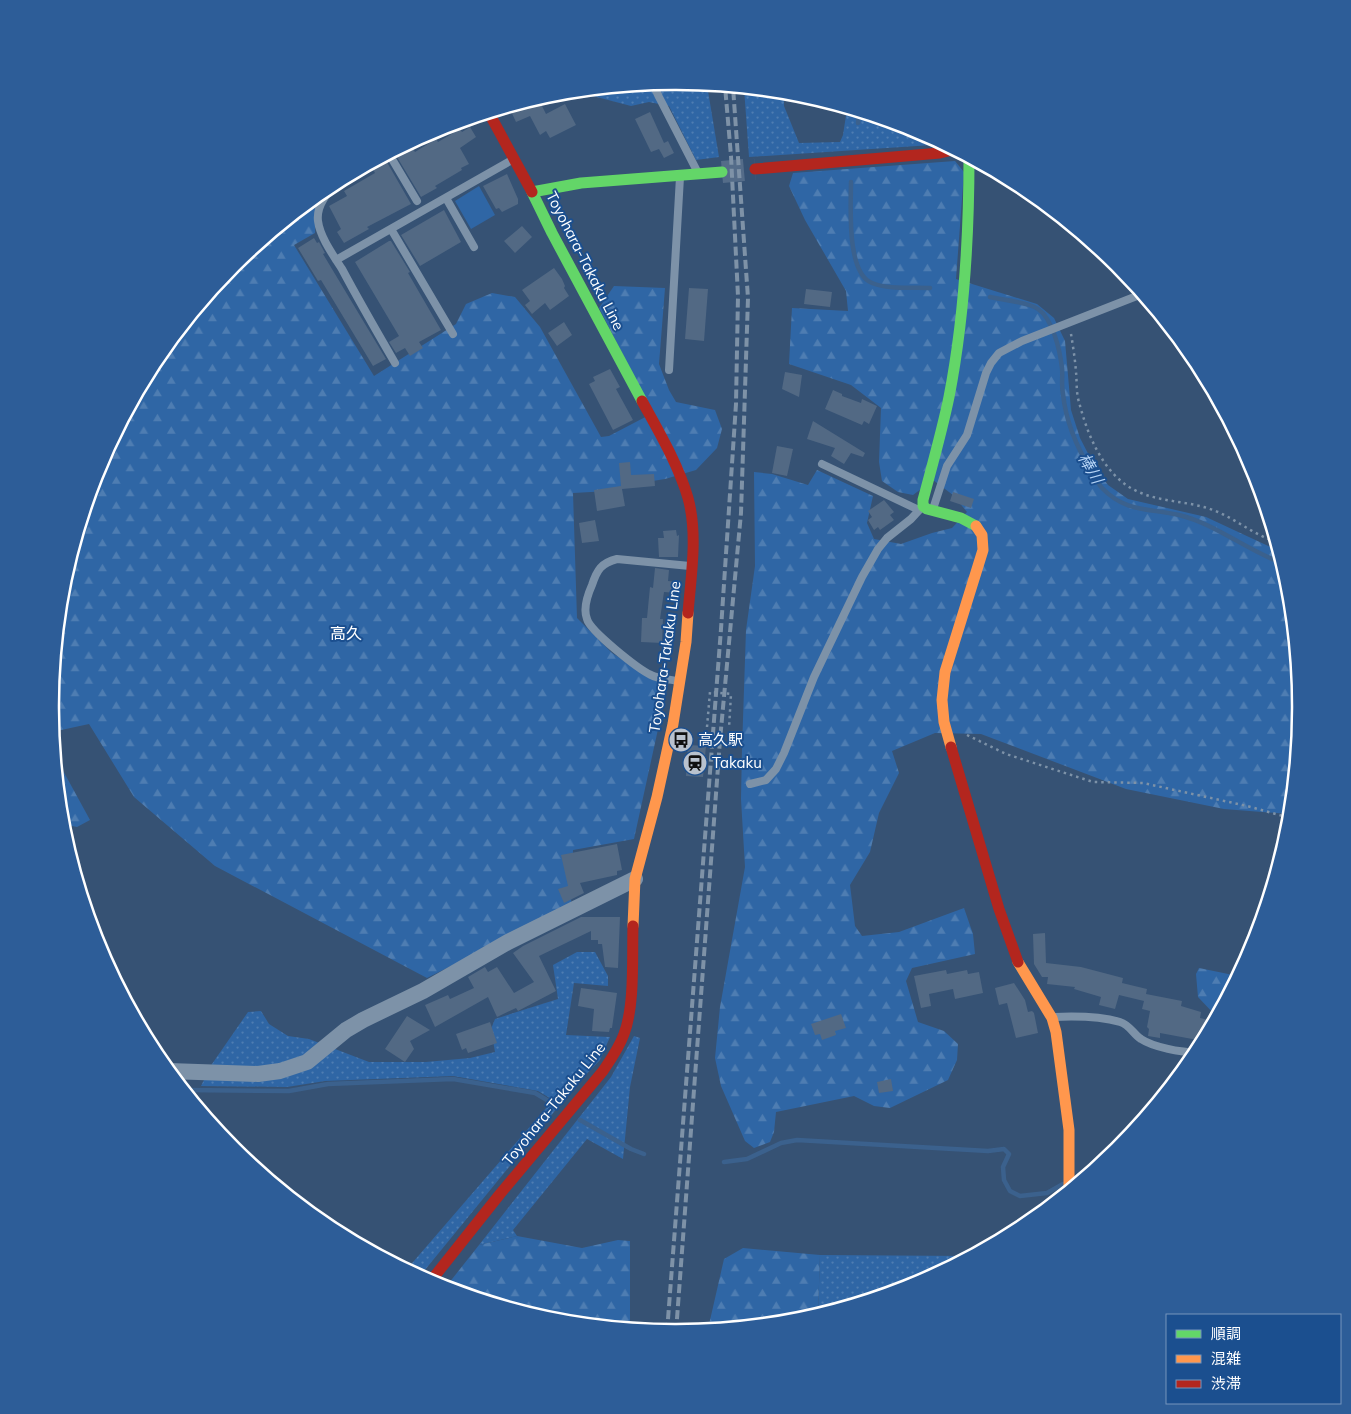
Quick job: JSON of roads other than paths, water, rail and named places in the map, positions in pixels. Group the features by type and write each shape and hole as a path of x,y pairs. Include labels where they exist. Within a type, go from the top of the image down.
{"main road":[{"path":"492,118 532,192"},
{"path":"755,169 945,153"},
{"path":"969,165 969,198 961,310 949,397 923,500 925,509 965,520 977,527 982,538 983,550 945,672 942,700 944,722 999,909 1014,953 1023,972 1052,1018 1068,1136 1069,1181"},
{"name":"Toyohara-Takaku Line","path":"435,1275 500,1194 603,1071 617,1050 625,1032 630,1004 635,879 657,797 673,724 686,642 692,567 691,518 688,499 677,469 532,192 581,183 722,172"}],"street":[{"path":"178,1071 258,1074 280,1071 307,1062 346,1030 363,1020 423,991 508,942 635,879"}],"lane":[{"path":"656,91 698,173"},
{"path":"336,260 514,159"},
{"path":"392,160 417,200"},
{"path":"669,370 680,174"},
{"path":"446,198 474,248"},
{"path":"323,201 318,220 321,232 395,363"},
{"path":"391,229 453,334"},
{"path":"750,784 766,780 776,769 814,677 862,577 878,549 887,538 925,509 947,466 967,435 986,372 991,363 999,353 1009,347 1136,296"},
{"path":"822,464 870,488 925,509"},
{"path":"680,682 651,675 602,639 587,620 586,608 588,594 596,572 601,565 608,561 617,559 692,567"},
{"path":"1052,1018 1082,1016 1120,1022 1130,1027 1139,1038 1150,1044 1188,1050"}],"waterway":[{"name":"棒川","path":"858,118 858,123"},
{"name":"棒川","path":"851,182 851,221 854,253 864,277 872,283 886,287 930,288"},
{"name":"棒川","path":"990,297 1034,307 1048,320 1060,353 1064,405 1073,435 1102,488 1111,496 1129,506 1179,515 1206,524 1274,560"},
{"path":"193,1090 289,1091 328,1084 453,1079 535,1093 557,1106"},
{"path":"580,1120 631,1149 644,1154"},
{"path":"724,1162 747,1159 781,1143 797,1140 988,1151 1004,1149 1009,1154 1003,1167 1004,1180 1010,1191 1020,1196 1047,1193 1063,1184"}],"tunnel":[{"path":"722,172 755,169"}],"railway":[{"path":"668,1324 721,629 736,404 738,296 731,156 726,93"},
{"path":"677,1324 720,740 741,513 748,298 733,94"}],"place":[{"name":"高久駅","path":"681,740"},
{"name":"Takaku","path":"695,763"}],"district":[{"name":"高久","path":"346,633"}]}
